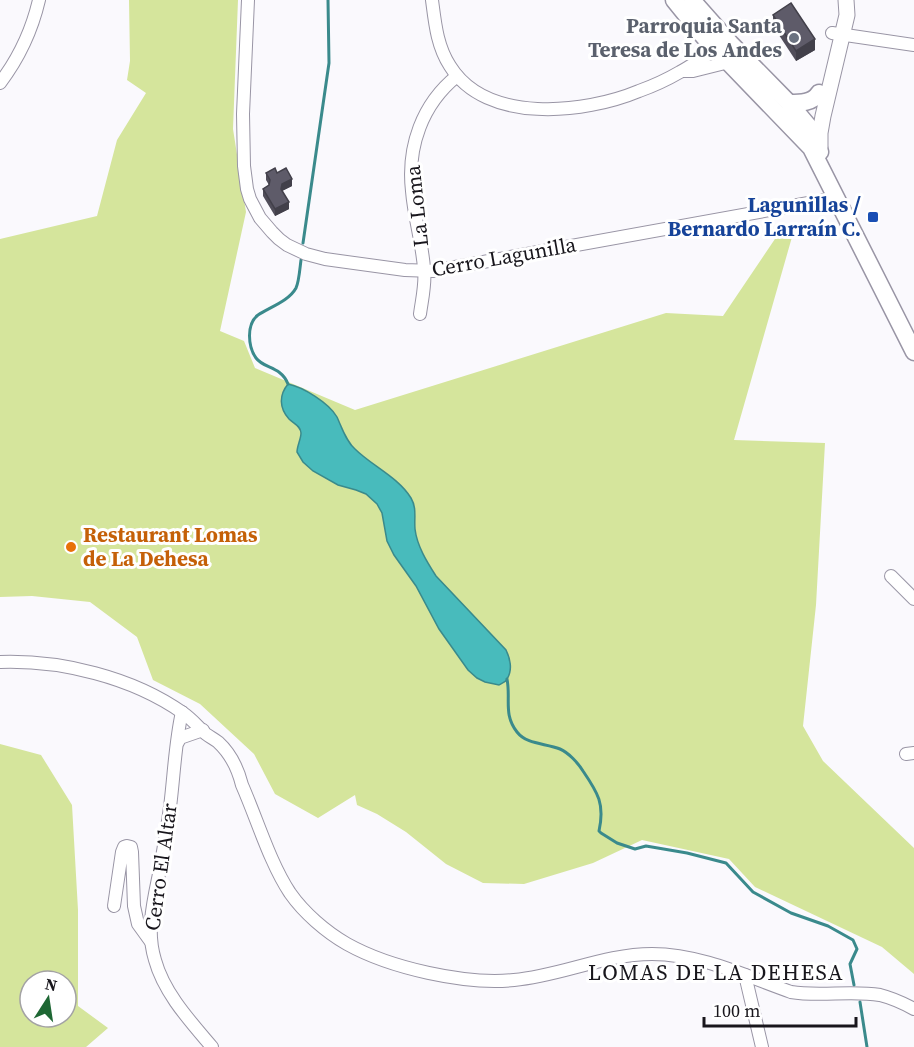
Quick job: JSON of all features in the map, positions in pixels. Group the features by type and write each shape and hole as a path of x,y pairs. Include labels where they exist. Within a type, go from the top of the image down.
{"main road":[{"path":"674,0 687,18 789,103 810,128 814,134 818,155 836,198 914,352"},
{"path":"692,0 724,47 729,63 818,155"},
{"path":"789,103 801,103 817,97 819,93"}],"street":[{"path":"0,82 23,45 39,0"},
{"name":"Cerro Lagunilla","path":"248,0 243,149 247,189 260,218 279,239 306,254 339,261 424,272 836,198"},
{"path":"432,0 439,44 457,76 475,91 500,104 526,108 548,108 579,106 619,98 682,71 724,47"},
{"path":"818,155 838,34 836,14 845,0"},
{"path":"838,34 914,45"},
{"path":"810,128 838,34"},
{"path":"682,71 693,71 729,63"},
{"name":"La Loma","path":"420,314 424,272 411,188 412,157 420,125 429,107 441,90 457,76"},
{"path":"891,576 914,599"},
{"path":"0,662 50,664 106,677 152,694 182,712 219,743 239,771 242,785 281,878 291,894 307,913 331,933 347,944 372,955 429,973 482,981 514,980 548,975 620,957 650,954 673,955 697,959 791,992 880,995 898,1000 914,1010"},
{"name":"Cerro El Altar","path":"182,712 170,807 150,921 151,942 161,977 188,1019 212,1047"},
{"path":"178,742 180,738 205,733"},
{"path":"114,906 122,852 124,847 131,847 134,906 138,924 151,942"},
{"path":"745,975 762,1047"}],"green space":[{"path":"129,0 238,0 233,129 246,212 220,331 244,341 255,368 355,410 666,313 723,316 779,233 794,230 734,440 825,443 816,605 803,726 823,761 914,848 914,974 882,947 755,887 729,859 642,840 593,863 524,884 483,883 446,864 406,832 357,805 355,795 318,818 275,794 254,754 200,704 153,680 137,637 90,602 32,596 0,597 0,239 97,216 117,140 146,93 127,80 130,61"},
{"path":"0,744 41,755 72,805 78,910 78,969 18,969 18,1029 78,1029 78,1006 108,1028 86,1047 0,1047"}],"water":[{"path":"288,384 308,392 328,406 337,417 352,446 406,491 415,509 415,529 418,542 436,576 506,650 510,668 505,682 499,685 485,682 468,670 439,629 416,586 394,555 387,541 382,513 377,504 366,494 338,485 313,471 303,462 297,452 301,431 286,415 281,401"}],"building":[{"path":"791,3 815,39 796,51 773,15"},
{"path":"275,168 277,173 286,168 292,179 282,184 281,189 289,202 275,209 263,189 269,185 270,180 266,173"}],"waterway":[{"path":"303,243 329,63 328,0"},
{"path":"288,384 281,374 259,362 253,353 249,336 254,319 258,315 293,293 298,282 301,260"},
{"path":"507,679 510,719 517,732 531,742 560,749 579,765 599,799 601,806 599,831 601,833 617,843 635,849 646,846 726,863 753,892 791,913 828,926 853,940 857,949 850,964 854,985"},
{"path":"860,1002 867,1047"}],"place":[{"name":"Parroquia Santa Teresa de Los Andes","path":"794,38"},
{"name":"Lagunillas / Bernardo Larraín C.","path":"873,217"},
{"name":"Restaurant Lomas de La Dehesa","path":"71,547"}],"district":[{"name":"LOMAS DE LA DEHESA","path":"716,972"}]}
